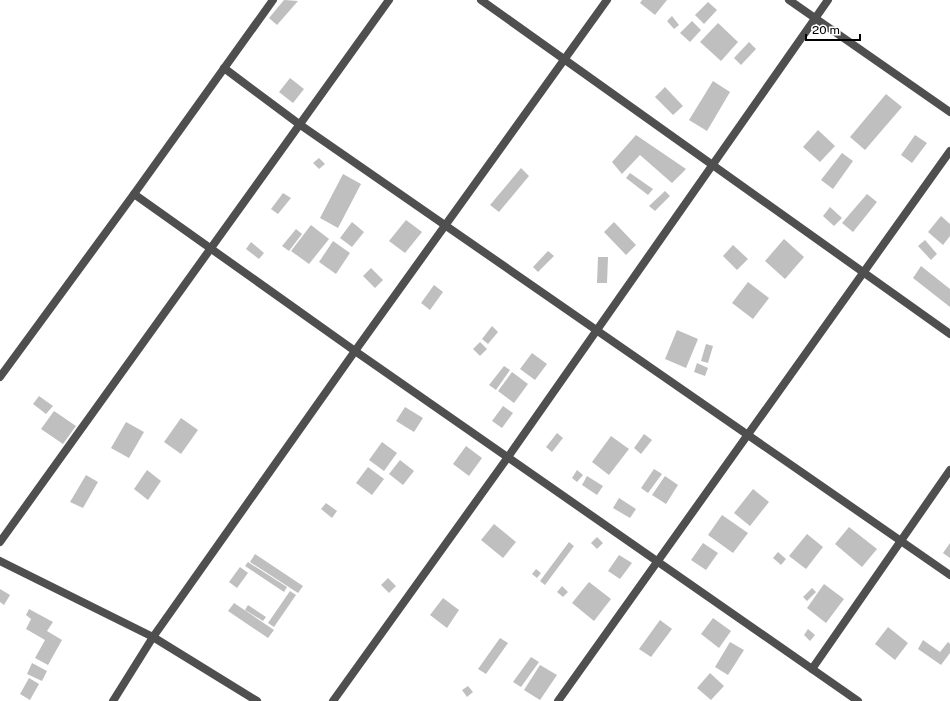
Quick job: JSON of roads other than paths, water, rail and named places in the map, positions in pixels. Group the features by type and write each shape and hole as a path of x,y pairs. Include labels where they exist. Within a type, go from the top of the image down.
{"street":[{"path":"0,377 134,194 273,0"},
{"path":"0,542 389,0"},
{"path":"481,0 950,334"},
{"path":"113,701 153,636 607,0"},
{"path":"789,0 950,112"},
{"path":"333,701 508,457 828,0"},
{"path":"224,68 300,124 950,575"},
{"path":"558,701 950,151"},
{"path":"134,194 355,351 858,701"},
{"path":"812,669 950,470"},
{"path":"0,561 153,636 257,701"}]}
